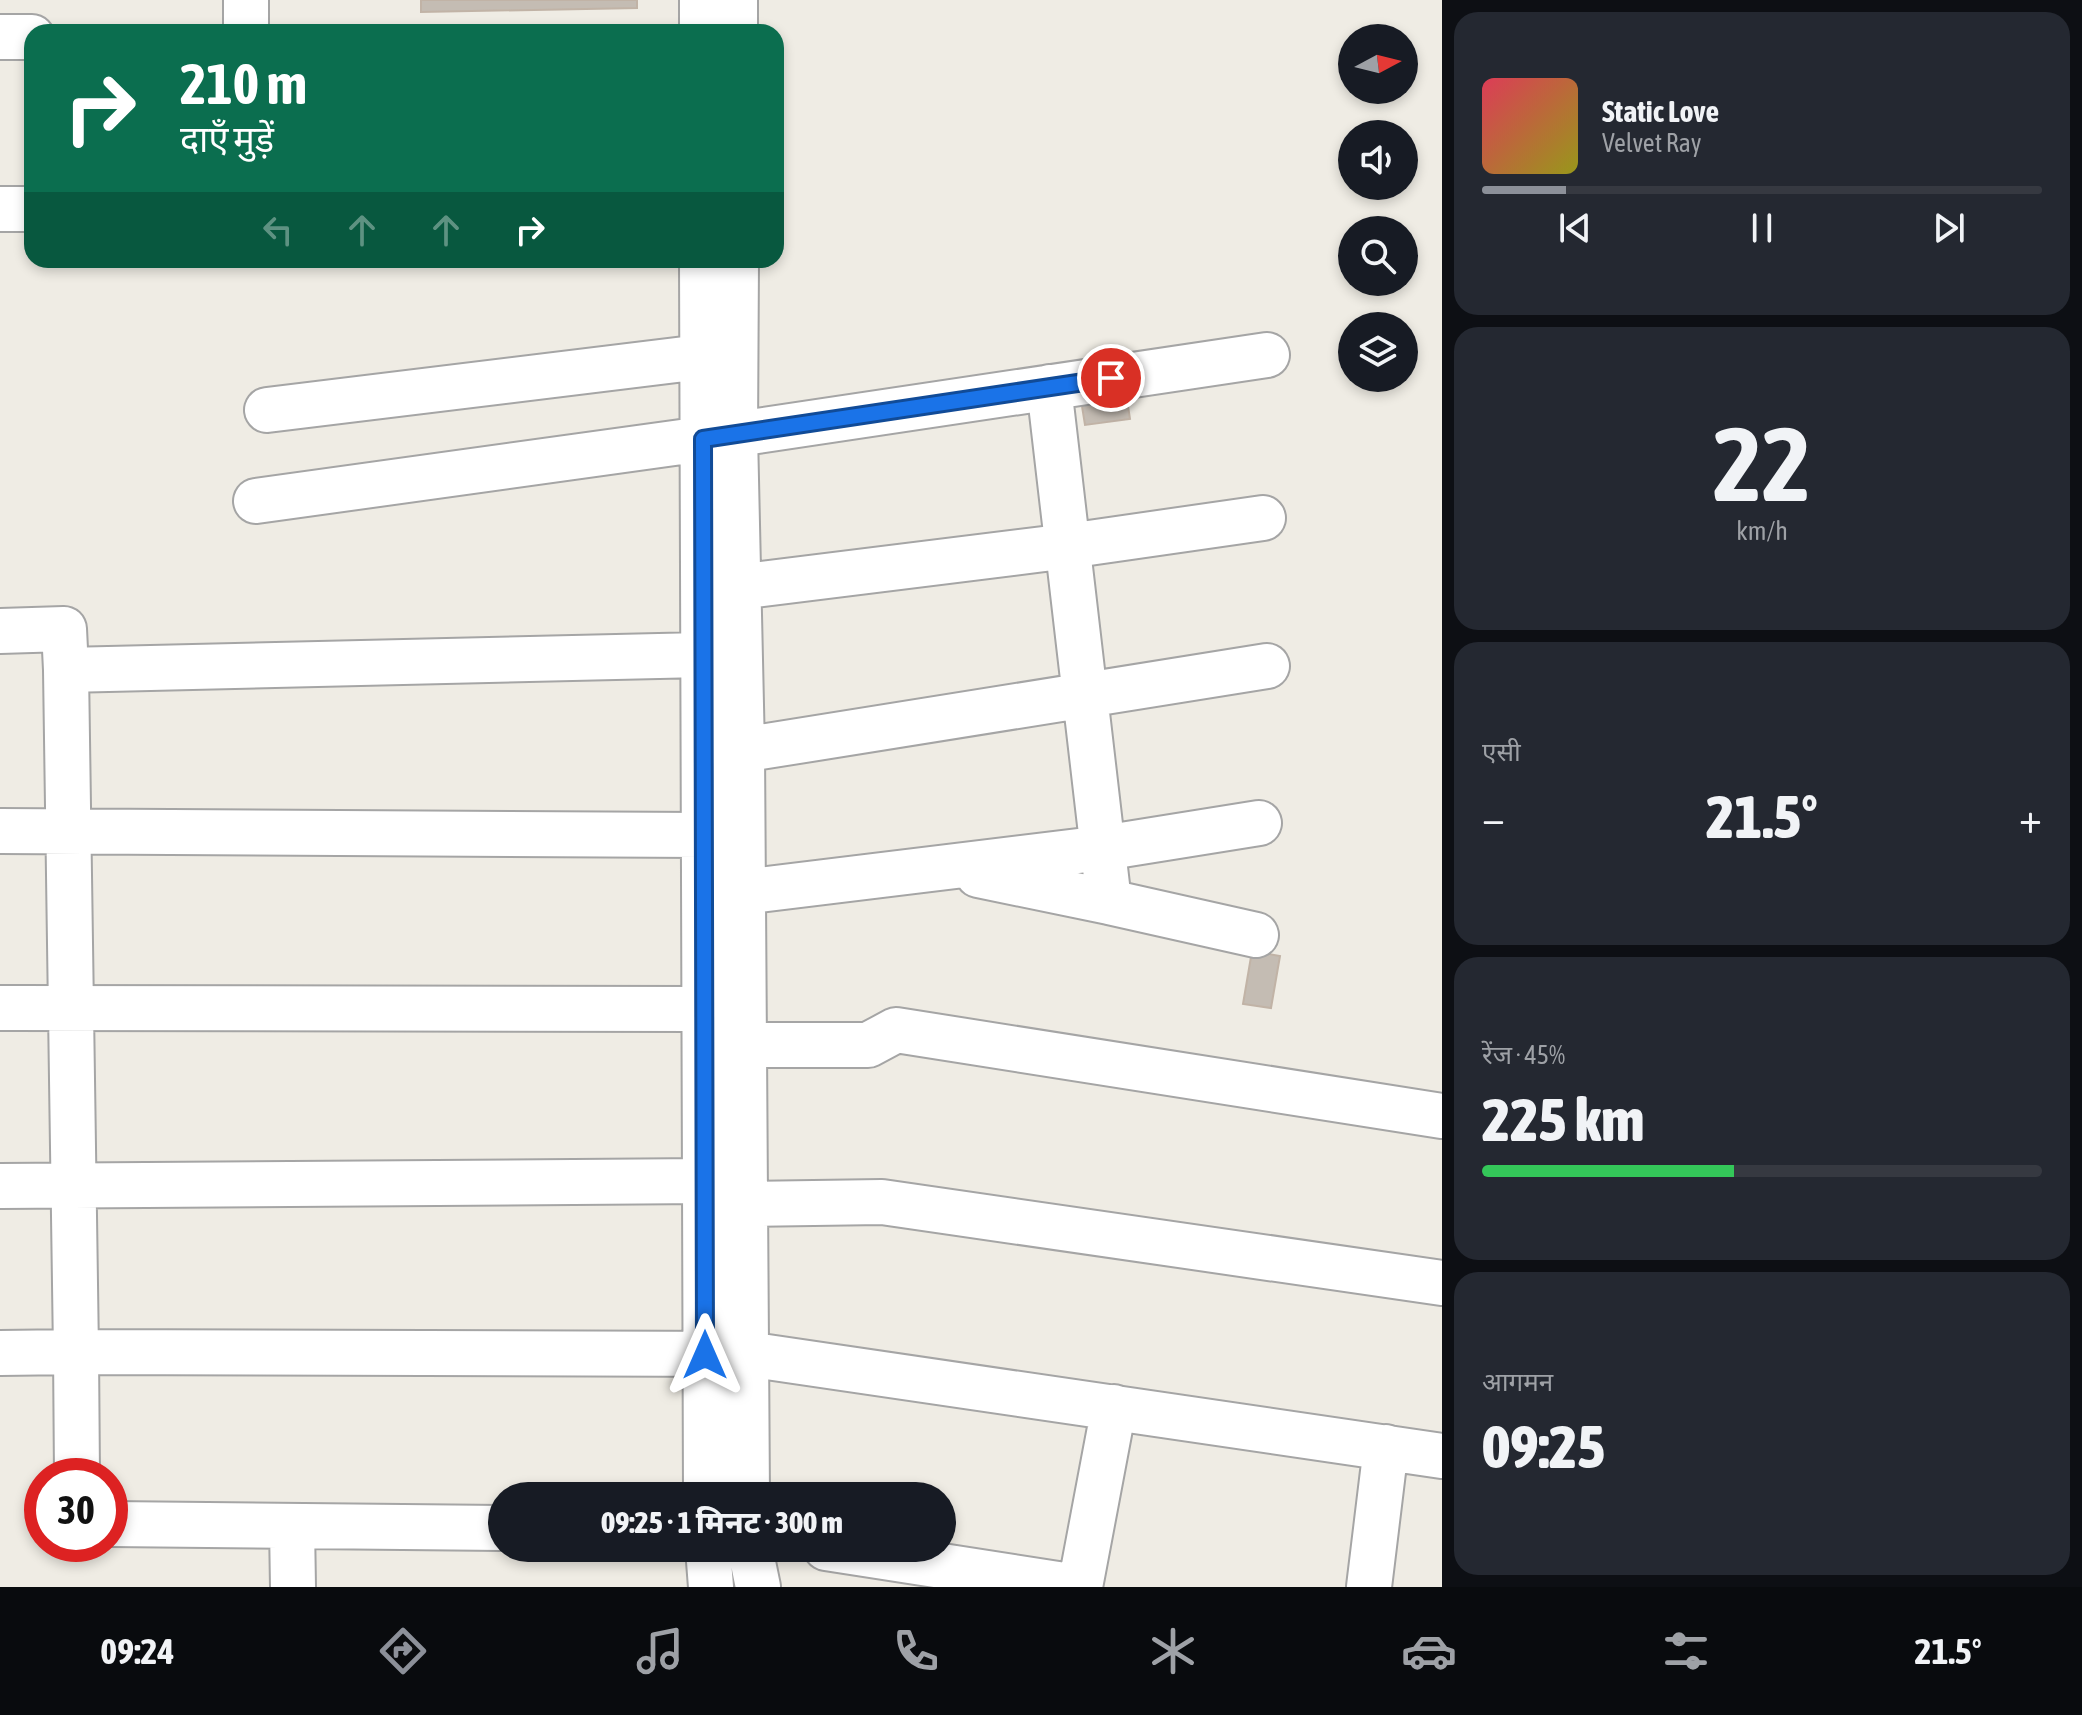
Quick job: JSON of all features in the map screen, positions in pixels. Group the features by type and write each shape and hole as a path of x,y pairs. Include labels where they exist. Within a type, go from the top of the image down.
{"street":[{"path":"246,0 246,24"},
{"path":"702,0 702,24"},
{"path":"735,0 735,24"},
{"path":"0,37 24,37"},
{"path":"0,209 24,209"},
{"path":"703,268 718,357 719,437 702,655 705,1181 745,1482"},
{"path":"718,357 735,268"},
{"path":"256,501 719,437 1267,355"},
{"path":"267,410 718,357"},
{"path":"1049,387 1109,902"},
{"path":"708,1482 744,1204 742,750 738,587 719,437"},
{"path":"738,587 1263,518"},
{"path":"0,631 64,629 77,1458"},
{"path":"66,670 702,655"},
{"path":"742,750 1267,666"},
{"path":"743,892 1103,848 1259,823"},
{"path":"0,831 703,835"},
{"path":"942,867 1256,935"},
{"path":"0,1008 704,1009"},
{"path":"743,1045 868,1045 896,1030 1442,1116"},
{"path":"0,1186 705,1181"},
{"path":"744,1204 882,1202 1442,1283"},
{"path":"0,1353 726,1354 1442,1456"},
{"path":"916,1562 1078,1587 1114,1407"},
{"path":"1369,1587 1386,1447"},
{"path":"128,1524 488,1528"},
{"path":"292,1526 293,1587"},
{"path":"709,1562 711,1587"},
{"path":"753,1562 758,1587"}],"building":[{"path":"421,0 637,0 637,8 421,12"},
{"path":"1126,393 1130,419 1085,425 1081,400"},
{"path":"1252,951 1280,956 1271,1008 1243,1004"}],"route":[{"path":"705,1355 703,439 1111,378"}]}
